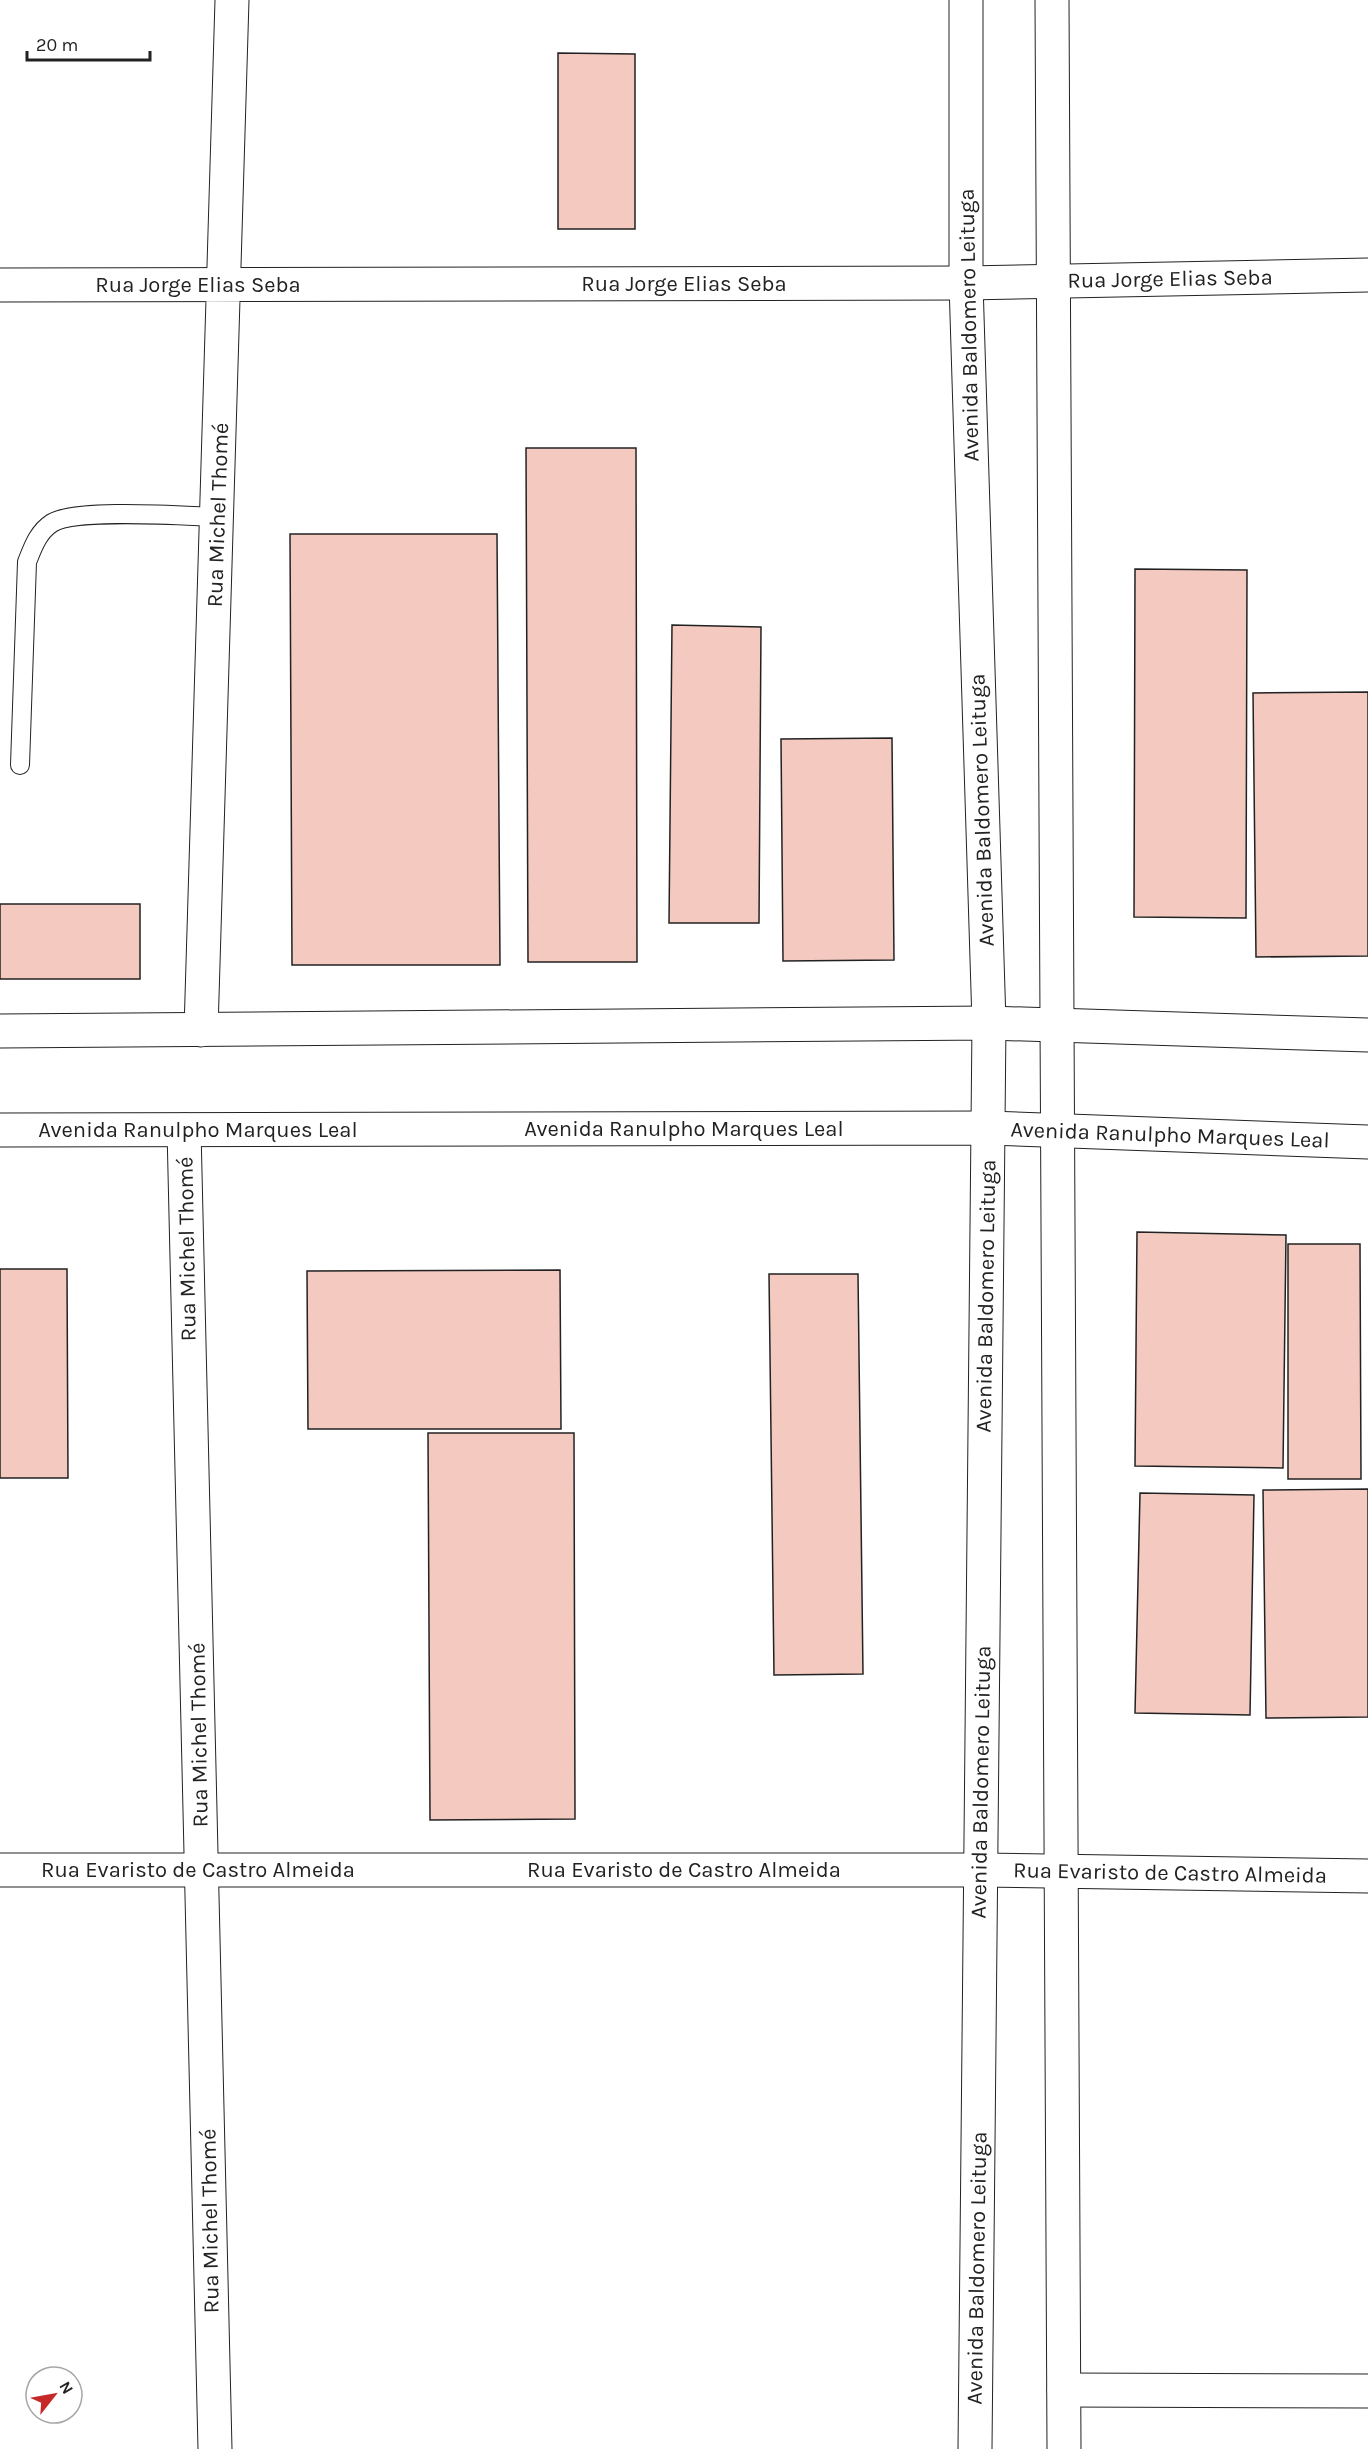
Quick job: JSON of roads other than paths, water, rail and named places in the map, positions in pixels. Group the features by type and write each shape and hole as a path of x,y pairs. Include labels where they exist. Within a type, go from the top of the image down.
{"main road":[{"name":"Rua Michel Thomé","path":"201,1030 232,0"},
{"name":"Avenida Baldomero Leituga","path":"966,0 966,283 989,1023 975,2449"},
{"path":"1052,0 1064,2449"},
{"name":"Rua Jorge Elias Seba","path":"0,285 966,283 1368,275"},
{"path":"0,1031 989,1023 1368,1035"},
{"name":"Avenida Ranulpho Marques Leal","path":"0,1130 988,1128 1368,1142"},
{"name":"Rua Michel Thomé","path":"184,1130 215,2449"},
{"name":"Rua Evaristo de Castro Almeida","path":"0,1870 981,1870 1368,1876"},
{"path":"1064,2390 1368,2391"}],"lane":[{"path":"20,765 27,562 38,536 53,522 77,516 218,517"}]}
